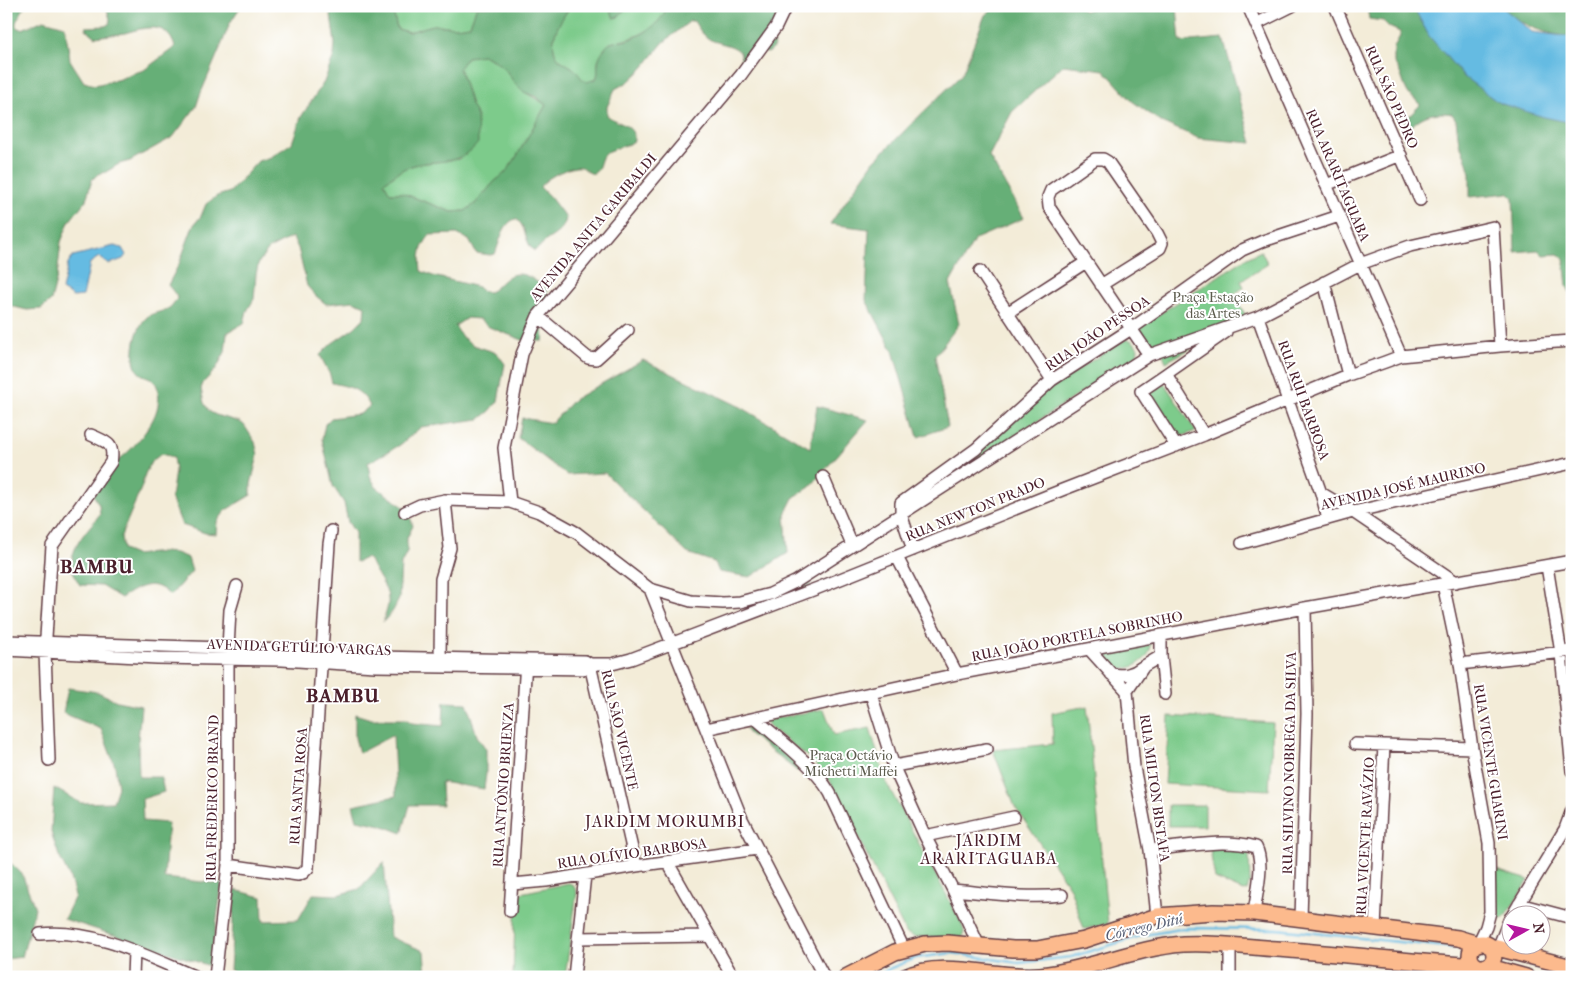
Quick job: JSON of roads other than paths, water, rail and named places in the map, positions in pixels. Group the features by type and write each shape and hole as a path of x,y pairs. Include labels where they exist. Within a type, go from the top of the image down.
{"main road":[{"path":"846,977 894,952 925,944 948,943 1021,949 1058,946 1084,940 1157,916 1213,912 1254,913 1458,938 1572,967"},
{"path":"905,977 926,970 949,970 1009,976 1039,975 1069,970 1150,948 1185,944 1230,946 1479,968 1526,977"},
{"path":"1479,968 1472,962 1470,954 1473,947 1488,946"}],"street":[{"name":"AVENIDA ANITA GARIBALDI","path":"510,502 504,448 522,354 538,316 741,75 776,27 786,6"},
{"name":"RUA ARARITAGUABA","path":"1248,6 1401,356"},
{"path":"1256,24 1292,6"},
{"name":"RUA SÃO PEDRO","path":"1335,6 1420,200"},
{"path":"1326,185 1401,154"},
{"path":"1101,285 1160,248 1162,243 1108,162 1103,159 1095,159 1051,190 1048,197 1049,207 1101,285 1149,355"},
{"name":"RUA JOÃO PESSOA","path":"901,514 901,503 976,450 1052,380 1131,328 1242,250 1263,241 1339,216"},
{"path":"405,512 420,505 445,500 510,502 539,512 577,533 650,589 691,601 740,602 783,588 810,572 1149,355 1258,317 1360,264 1410,246 1493,227 1500,346"},
{"path":"1008,313 1086,262"},
{"path":"980,271 1052,380"},
{"path":"1324,282 1348,374"},
{"path":"538,316 588,358 596,359 628,330"},
{"name":"RUA RUI BARBOSA","path":"1258,317 1321,494 1328,519"},
{"path":"1176,446 1141,392 1238,324"},
{"name":"RUA NEWTON PRADO","path":"671,644 818,588 1204,435 1348,374 1401,356 1572,341"},
{"path":"1166,374 1204,435"},
{"path":"49,760 45,647 52,546 111,462 112,448 108,443 91,435"},
{"name":"AVENIDA JOSÉ MAURINO","path":"1242,543 1353,512 1572,462"},
{"path":"823,477 852,545"},
{"path":"1321,494 1353,512 1456,582"},
{"path":"439,662 441,579 450,548 445,500"},
{"path":"901,514 913,550"},
{"path":"322,658 331,531"},
{"path":"897,557 957,674"},
{"name":"RUA JOÃO PORTELA SOBRINHO","path":"706,729 957,674 1305,608 1572,561"},
{"path":"1547,566 1566,652 1572,771"},
{"path":"810,572 818,588"},
{"name":"RUA VICENTE GUARINI","path":"1443,584 1460,664 1472,748 1490,844 1488,946"},
{"name":"RUA FREDERICO BRAND","path":"215,977 228,865 228,654 230,610 237,586"},
{"path":"650,589 742,819 756,850 824,977"},
{"path":"735,620 756,598"},
{"name":"RUA SILVINO NOBREGA DA SILVA","path":"1301,919 1307,714 1305,608"},
{"path":"1161,636 1165,694"},
{"name":"AVENIDA GETÚLIO VARGAS","path":"6,641 45,647 228,654 282,660 322,658 375,661 589,665 612,664 671,644"},
{"name":"AVENIDA GETÚLIO VARGAS","path":"6,650 45,647"},
{"path":"1089,649 1127,691 1144,666"},
{"path":"1460,664 1566,652"},
{"path":"1111,674 1122,676 1135,672 1161,656"},
{"name":"RUA SANTA ROSA","path":"228,865 298,875 308,868 322,658"},
{"name":"RUA ANTÔNIO BRIENZA","path":"510,911 526,664"},
{"name":"RUA SÃO VICENTE","path":"589,665 636,866"},
{"name":"RUA MILTON BISTAFA","path":"1127,691 1134,767 1150,850 1157,916"},
{"path":"871,694 894,766 924,836 953,890 979,946"},
{"path":"756,719 815,771 823,782 904,949"},
{"path":"1355,744 1472,748"},
{"name":"RUA VICENTE RAVÁZIO","path":"1375,928 1384,745"},
{"path":"894,766 987,749"},
{"path":"1572,810 1568,828 1519,904 1572,918"},
{"path":"924,836 1014,817"},
{"path":"1150,850 1239,843 1256,847 1259,853 1260,864 1254,913"},
{"name":"RUA OLÍVIO BARBOSA","path":"512,884 756,850"},
{"path":"668,863 733,977"},
{"path":"574,977 585,875"},
{"path":"953,890 1025,897 1062,895"},
{"path":"1490,912 1495,920 1500,922"},
{"path":"1488,946 1500,931"},
{"path":"40,934 54,932 103,940 196,977"},
{"path":"578,938 709,936"},
{"path":"1230,946 1230,977"},
{"path":"133,977 134,951"},
{"path":"1456,977 1479,968"}],"water":[{"path":"1413,6 1501,6 1532,32 1572,37 1572,123 1544,117 1499,103 1463,76 1429,36"},
{"path":"114,246 122,248 126,255 123,259 109,264 99,257 90,263 83,296 73,297 62,290 68,264 73,256"}],"waterway":[{"name":"Córrego Ditú","path":"875,977 916,958 952,953 1019,963 1071,957 1144,935 1187,928 1277,929 1454,948"},
{"name":"Córrego Ditú","path":"1532,965 1572,975"}],"district":[{"name":"BAMBU","path":"97,566"},
{"name":"BAMBU","path":"343,695"},
{"name":"JARDIM MORUMBI","path":"665,821"},
{"name":"JARDIM ARARITAGUABA","path":"989,849"}],"park label":[{"name":"Praça Estação das Artes","path":"1213,306"},
{"name":"Praça Octávio Michetti Maffei","path":"851,764"}]}
